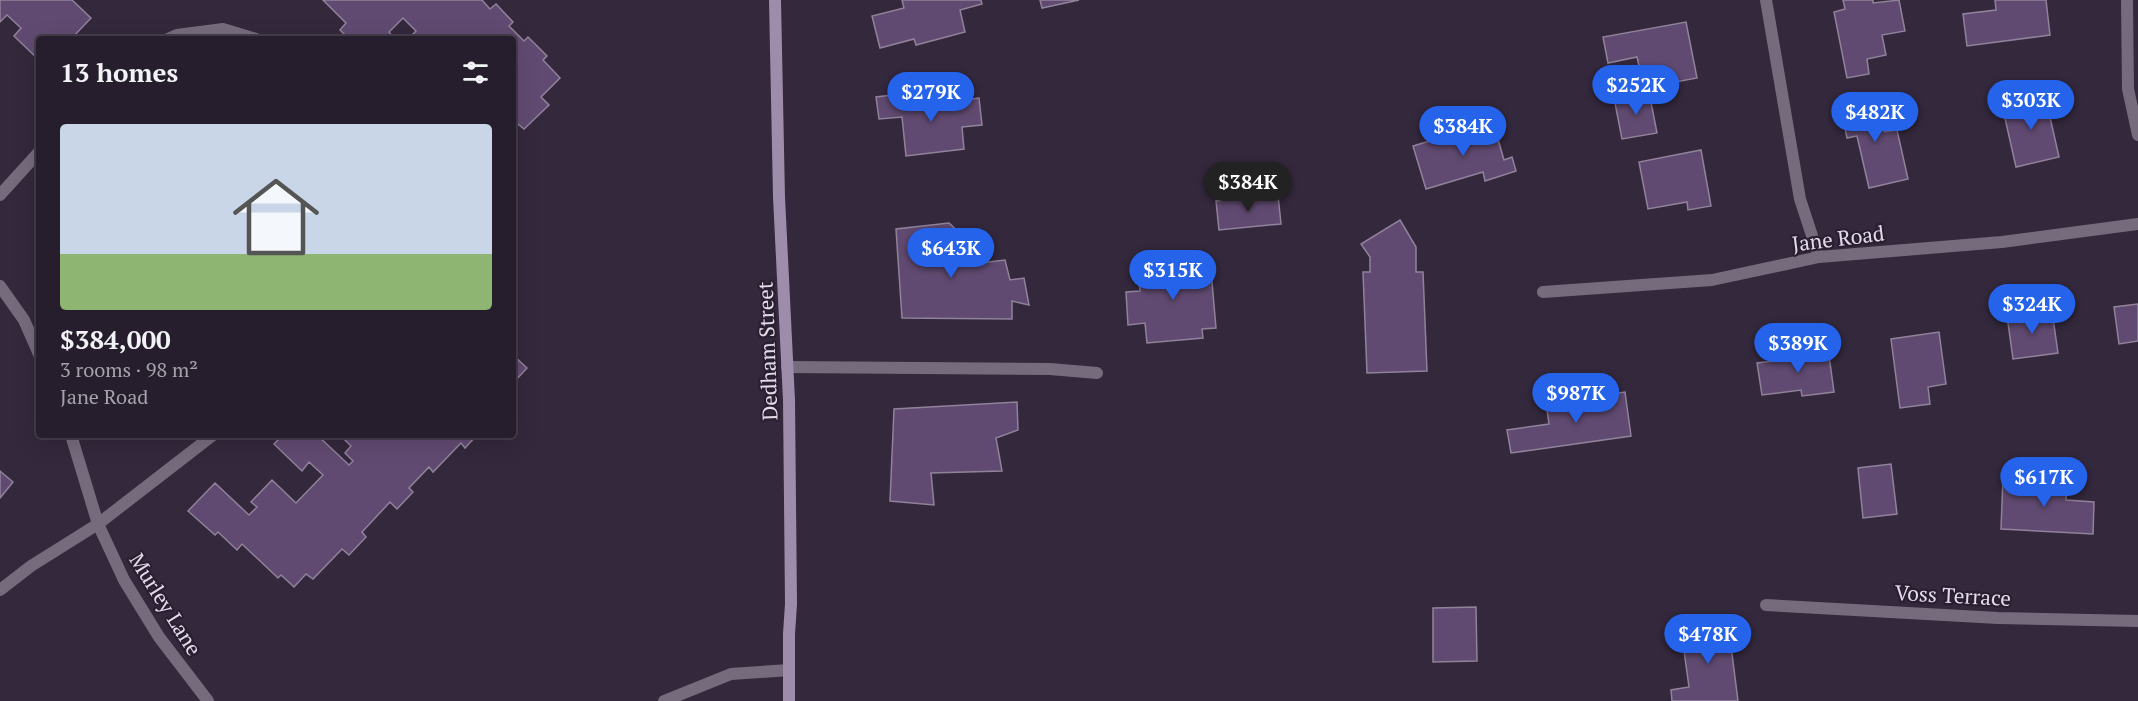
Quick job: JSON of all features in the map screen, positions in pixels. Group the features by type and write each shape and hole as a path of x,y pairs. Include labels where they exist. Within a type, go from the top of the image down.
{"main road":[{"name":"Dedham Street","path":"774,0 779,197 787,367 791,603 789,701"}],"street":[{"path":"1766,0 1800,199 1819,257"},
{"path":"2127,0 2128,89 2138,135"},
{"path":"175,36 223,29 246,36"},
{"path":"0,195 36,155"},
{"name":"Jane Road","path":"1543,292 1712,280 1819,257 2002,242 2138,224"},
{"path":"0,286 24,320 36,347"},
{"path":"787,367 1050,369 1097,373"},
{"name":"Murley Lane","path":"72,438 99,524 123,580 153,628 208,701"},
{"path":"0,590 31,566 99,524 209,438"},
{"name":"Voss Terrace","path":"1766,605 1998,618 2138,621"},
{"path":"664,701 731,674 789,670"}],"building":[{"path":"0,0 72,0 91,18 74,36 36,36 36,57 14,36 21,28 7,15 0,22"},
{"path":"323,0 482,0 490,9 496,4 513,22 509,26 524,41 528,37 547,56 543,60 560,78 541,97 549,105 524,129 516,122 516,36 411,36 416,31 403,18 389,32 392,36 346,36 340,30 346,23"},
{"path":"902,0 981,0 982,4 960,10 965,32 916,45 914,39 880,48 872,16 904,8"},
{"path":"1040,0 1079,0 1042,8"},
{"path":"1843,0 1873,0 1873,3 1899,0 1905,31 1882,35 1886,55 1867,59 1869,74 1847,78 1834,12 1845,9"},
{"path":"1995,0 2046,0 2050,35 1967,46 1963,14 1996,10"},
{"path":"1686,22 1697,78 1644,88 1637,57 1608,63 1603,37"},
{"path":"1649,92 1657,133 1622,139 1614,98"},
{"path":"909,93 911,109 945,105 945,110 958,109 957,101 979,98 982,125 962,127 964,149 906,156 902,117 879,119 876,97"},
{"path":"2045,95 2059,157 2016,167 2002,105"},
{"path":"1876,97 1884,132 1897,130 1908,179 1869,188 1857,136 1847,138 1840,105"},
{"path":"1493,122 1504,160 1512,157 1516,171 1485,181 1483,172 1426,189 1413,146"},
{"path":"1701,150 1711,206 1688,210 1687,202 1648,209 1639,162"},
{"path":"1278,195 1281,224 1219,230 1216,201"},
{"path":"1400,220 1416,247 1416,272 1423,272 1427,371 1367,373 1363,272 1370,272 1370,257 1361,244"},
{"path":"949,223 963,236 953,266 1005,260 1010,280 1024,278 1029,305 1012,301 1012,319 902,318 896,229"},
{"path":"1210,259 1216,328 1202,329 1203,338 1147,343 1145,323 1128,325 1126,292 1140,291 1137,266"},
{"path":"2138,304 2138,341 2119,344 2114,307"},
{"path":"2052,311 2058,353 2013,359 2007,316"},
{"path":"1939,332 1946,384 1928,387 1930,404 1900,408 1891,339"},
{"path":"1828,348 1834,392 1802,396 1801,390 1762,395 1757,363 1798,358 1797,352"},
{"path":"516,358 527,368 516,380"},
{"path":"1625,392 1631,436 1511,453 1507,430 1549,424 1546,403"},
{"path":"1017,402 1018,430 996,438 1002,471 931,473 934,505 890,501 894,409"},
{"path":"280,438 320,438 349,465 353,461 345,453 351,446 343,438 474,438 465,448 461,443 433,472 429,467 409,488 413,492 397,509 390,502 362,532 366,537 349,555 342,549 313,579 306,574 294,587 281,575 278,578 242,544 237,550 218,532 215,535 188,511 215,483 249,515 257,507 251,502 272,480 296,503 323,475 309,462 302,471 274,444"},
{"path":"1891,464 1897,514 1863,518 1858,468"},
{"path":"0,471 13,482 0,498"},
{"path":"2003,478 2067,481 2066,500 2094,502 2093,534 2001,529"},
{"path":"1476,607 1477,661 1433,662 1433,608"},
{"path":"1728,622 1738,701 1672,701 1671,690 1689,687 1681,629"}]}
